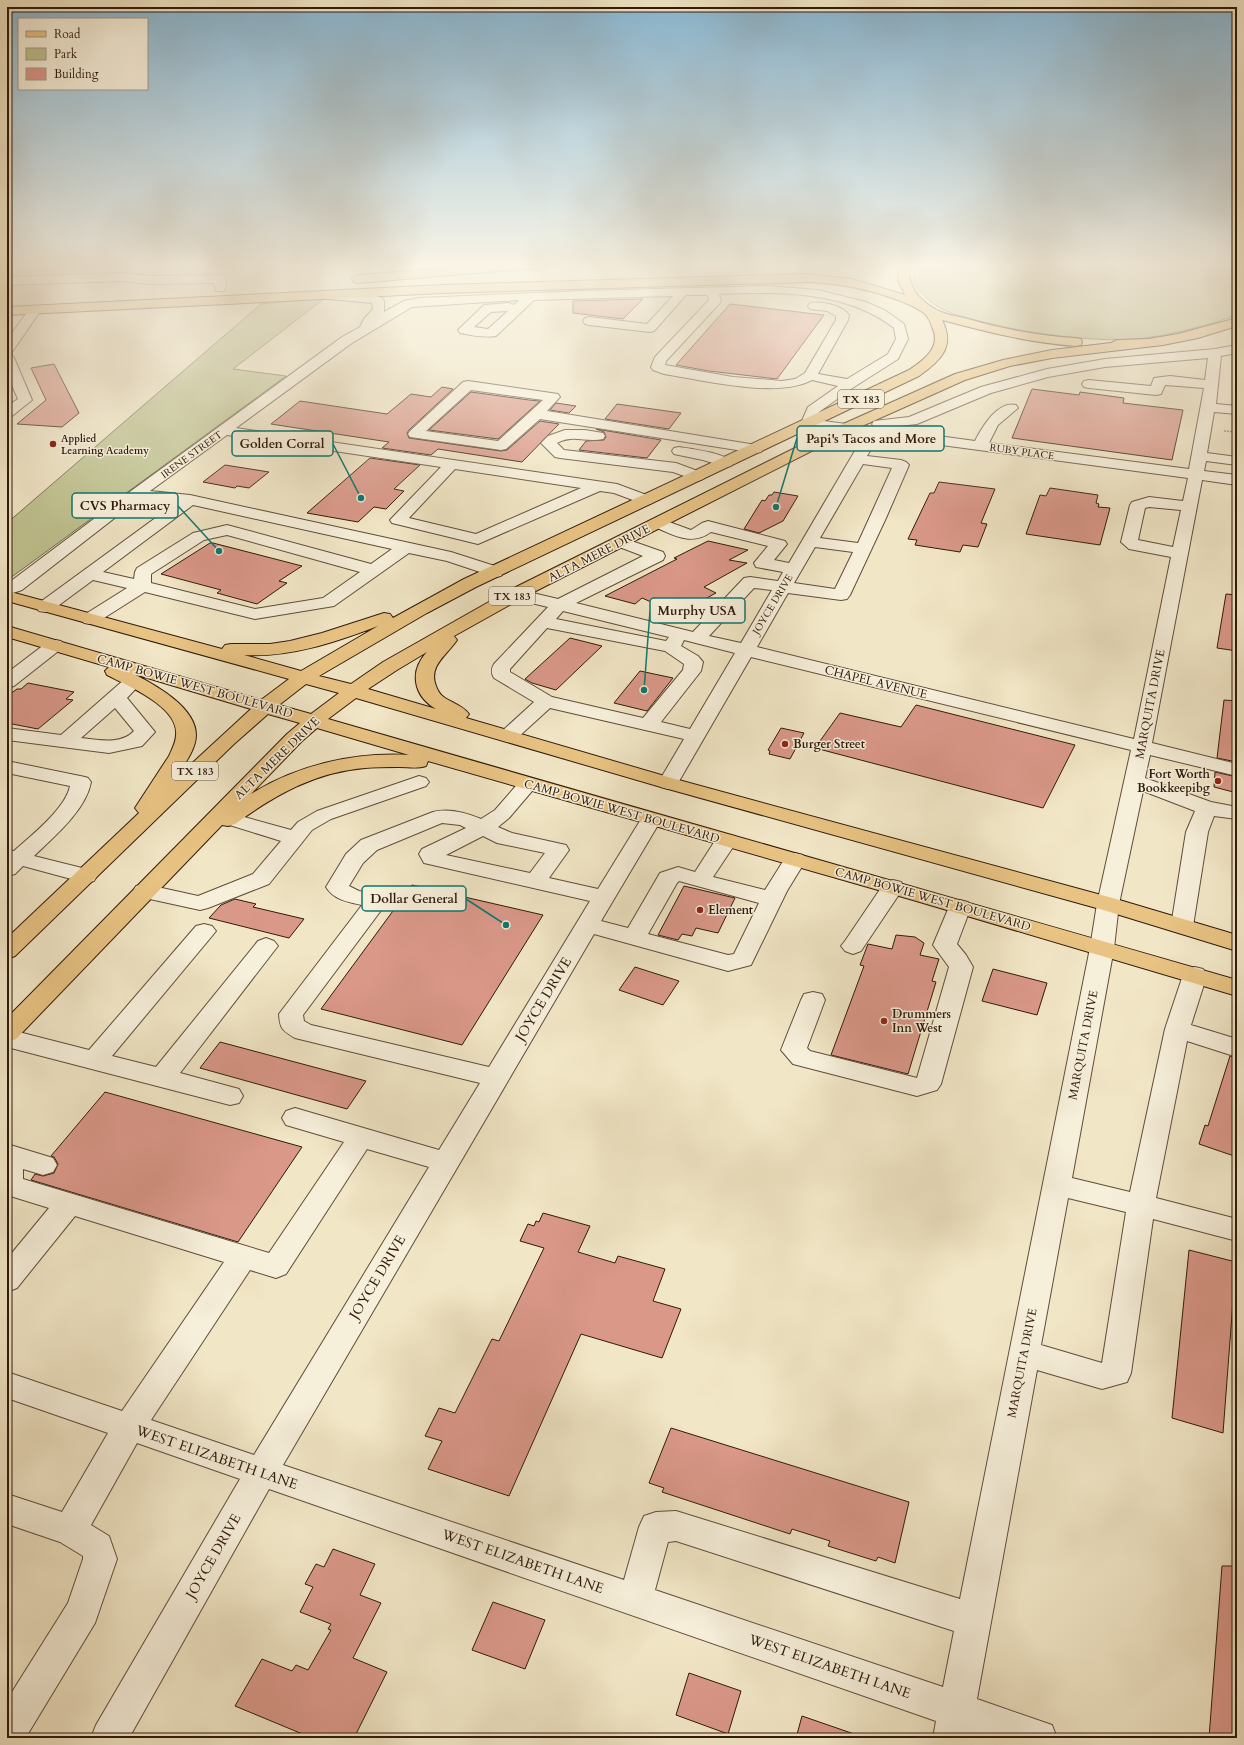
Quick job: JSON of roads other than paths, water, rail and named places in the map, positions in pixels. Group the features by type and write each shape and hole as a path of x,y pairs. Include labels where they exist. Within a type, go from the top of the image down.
{"main road":[{"name":"TX 183","path":"7,951 265,706 304,677 447,595 914,373 936,355 940,346"},
{"name":"ALTA MERE DRIVE","path":"7,1033 294,738 313,721 390,666 516,594 846,428 960,377 1008,363 1052,354 1113,346"},
{"path":"170,641 244,651 276,649 345,633 447,595"},
{"path":"7,596 510,734 668,783 1108,904 1237,943"},
{"path":"464,623 428,662 424,679 429,692 436,702 454,712 510,734"},
{"name":"CAMP BOWIE WEST BOULEVARD","path":"7,631 650,820 893,887 1237,988"},
{"path":"109,661 114,671 169,703 183,719 186,731 184,747 126,838"},
{"path":"183,852 276,788 306,775 354,762 396,759 431,763 528,784"}],"street":[{"name":"IRENE STREET","path":"7,590 16,586 136,494 339,346"},
{"path":"671,346 660,360 658,367 664,370 733,381 782,385 798,382 810,376 827,346"},
{"path":"808,423 813,410 848,384 893,356 898,346"},
{"path":"846,428 912,421 996,387 1046,373 1078,367 1226,351"},
{"name":"MARQUITA DRIVE","path":"954,1724 1102,948 1108,904 1142,746 1210,395 1226,351"},
{"path":"7,358 25,400 7,413"},
{"path":"810,376 848,384"},
{"path":"1089,384 1156,392 1159,381 1170,380 1210,395 1237,410"},
{"path":"468,385 553,397 537,414 501,446 415,434 468,385"},
{"path":"980,446 992,423 1011,405 1009,396 996,387"},
{"path":"1210,395 1237,396"},
{"path":"537,414 756,449"},
{"name":"RUBY PLACE","path":"808,423 980,446 1197,465 1237,480"},
{"name":"JOYCE DRIVE","path":"668,783 792,569 811,541 864,449 846,428"},
{"path":"224,430 599,486 617,489 646,500"},
{"path":"698,476 676,468 560,454 548,443 554,437 574,433 584,434 706,456 726,463"},
{"path":"648,725 692,671 694,662 686,656 673,650 750,582 841,595 901,466 857,459"},
{"path":"1197,465 1237,461"},
{"path":"372,539 398,520 452,464"},
{"path":"398,520 478,539 599,486"},
{"path":"136,494 190,500 372,539 450,557 494,572"},
{"path":"45,607 190,500"},
{"path":"1180,553 1135,546 1129,542 1138,504 1149,502 1189,506"},
{"path":"658,523 674,545"},
{"path":"695,736 546,700 501,674 501,668 559,605 697,534 708,526 778,544 762,563 792,569"},
{"path":"142,586 143,572 199,536 227,530 373,570"},
{"path":"811,541 862,549"},
{"path":"620,542 674,545"},
{"path":"89,574 255,614 328,602 406,547"},
{"path":"90,619 142,586"},
{"name":"CHAPEL AVENUE","path":"516,594 683,640 745,650 1237,770"},
{"path":"543,622 683,640"},
{"path":"7,682 56,645"},
{"path":"65,742 133,682"},
{"path":"510,734 546,700"},
{"path":"7,734 109,747 135,742 145,732 121,702 112,701"},
{"path":"11,861 59,820 72,804 82,786 81,782 78,780 12,768"},
{"path":"1134,781 1207,808 1237,813"},
{"path":"144,891 200,903 261,879 306,826 324,815 420,782"},
{"path":"528,784 502,814 484,828 430,854 432,858 604,897"},
{"path":"1182,926 1198,832 1207,808"},
{"path":"496,1078 304,1032 292,1025 291,1014 377,901 351,896 341,892 336,887 354,859 369,845 440,816 465,820 505,838 558,850 536,881"},
{"path":"230,819 296,838"},
{"name":"JOYCE DRIVE","path":"109,1738 260,1472 650,820"},
{"path":"700,880 726,841"},
{"path":"588,925 728,963 744,960 772,899 795,860"},
{"path":"11,861 86,876"},
{"path":"635,937 668,878 678,874 772,899"},
{"path":"853,946 893,887"},
{"path":"813,1000 794,1050 802,1058 917,1087 928,1084 961,967 958,960 945,945 960,907"},
{"path":"94,1061 204,931"},
{"path":"162,1078 266,946"},
{"path":"1024,1353 1102,1376 1116,1373 1141,1205 1177,1029 1195,976"},
{"path":"1177,1029 1237,1048"},
{"path":"7,1038 230,1096"},
{"path":"294,1118 446,1162"},
{"path":"43,1165 8,1154 10,1185 276,1266 361,1137"},
{"path":"1057,1185 1237,1230"},
{"path":"7,1280 68,1203"},
{"path":"70,1530 129,1427 243,1257"},
{"name":"WEST ELIZABETH LANE","path":"7,1386 635,1599 954,1724 1039,1738"},
{"path":"7,1509 70,1530 97,1547 100,1559 83,1611 13,1724 7,1727"},
{"path":"635,1599 656,1526 676,1526 974,1620"}],"place":[{"name":"Applied Learning Academy","path":"53,444"},
{"name":"Golden Corral","path":"361,498"},
{"name":"Papi's Tacos and More","path":"776,507"},
{"name":"CVS Pharmacy","path":"219,551"},
{"name":"Murphy USA","path":"644,690"},
{"name":"Burger Street","path":"785,744"},
{"name":"Fort Worth Bookkeepibg","path":"1218,781"},
{"name":"Element","path":"700,910"},
{"name":"Dollar General","path":"506,925"},
{"name":"Drummers Inn West","path":"884,1021"}]}
